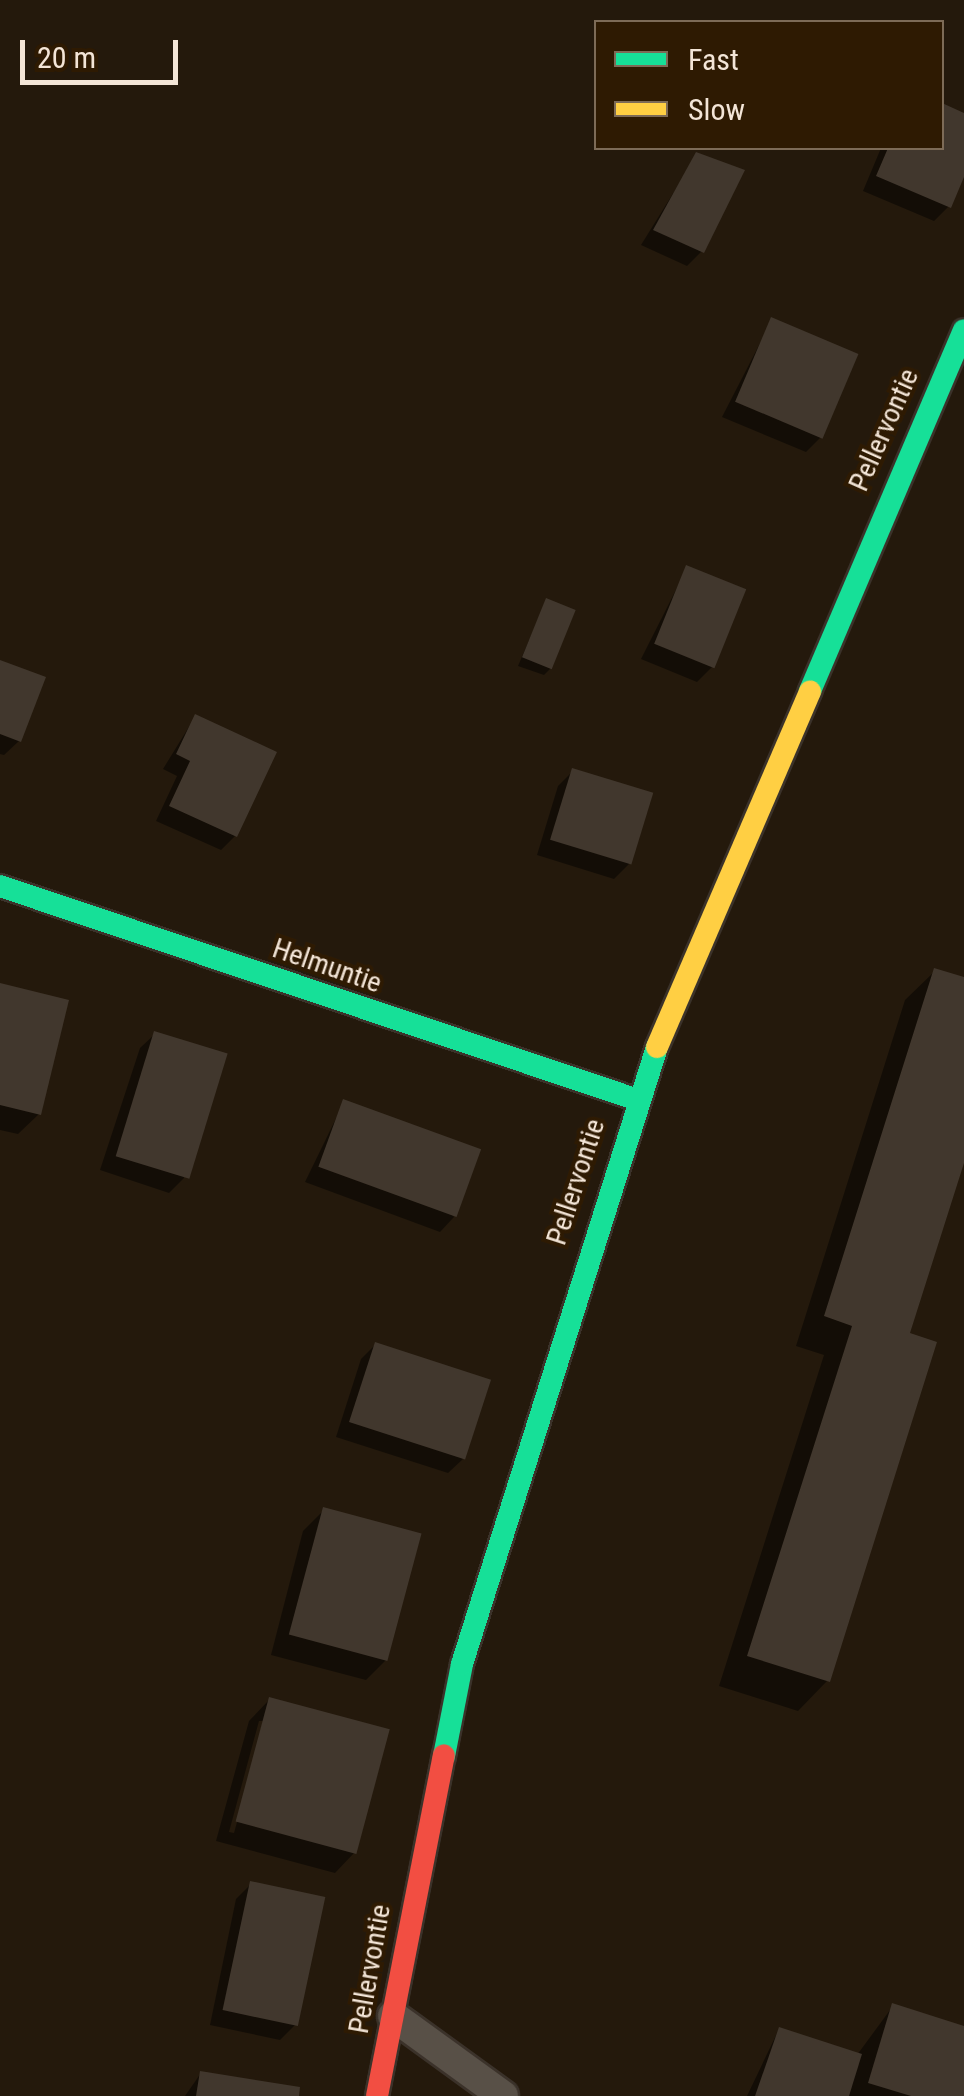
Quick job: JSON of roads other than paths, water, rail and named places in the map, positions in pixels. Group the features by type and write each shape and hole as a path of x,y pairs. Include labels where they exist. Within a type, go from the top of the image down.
{"street":[{"name":"Pellervontie","path":"377,2096 462,1664 635,1099 964,330"},
{"name":"Helmuntie","path":"0,886 635,1099"}],"lane":[{"path":"393,2016 503,2096"}]}
